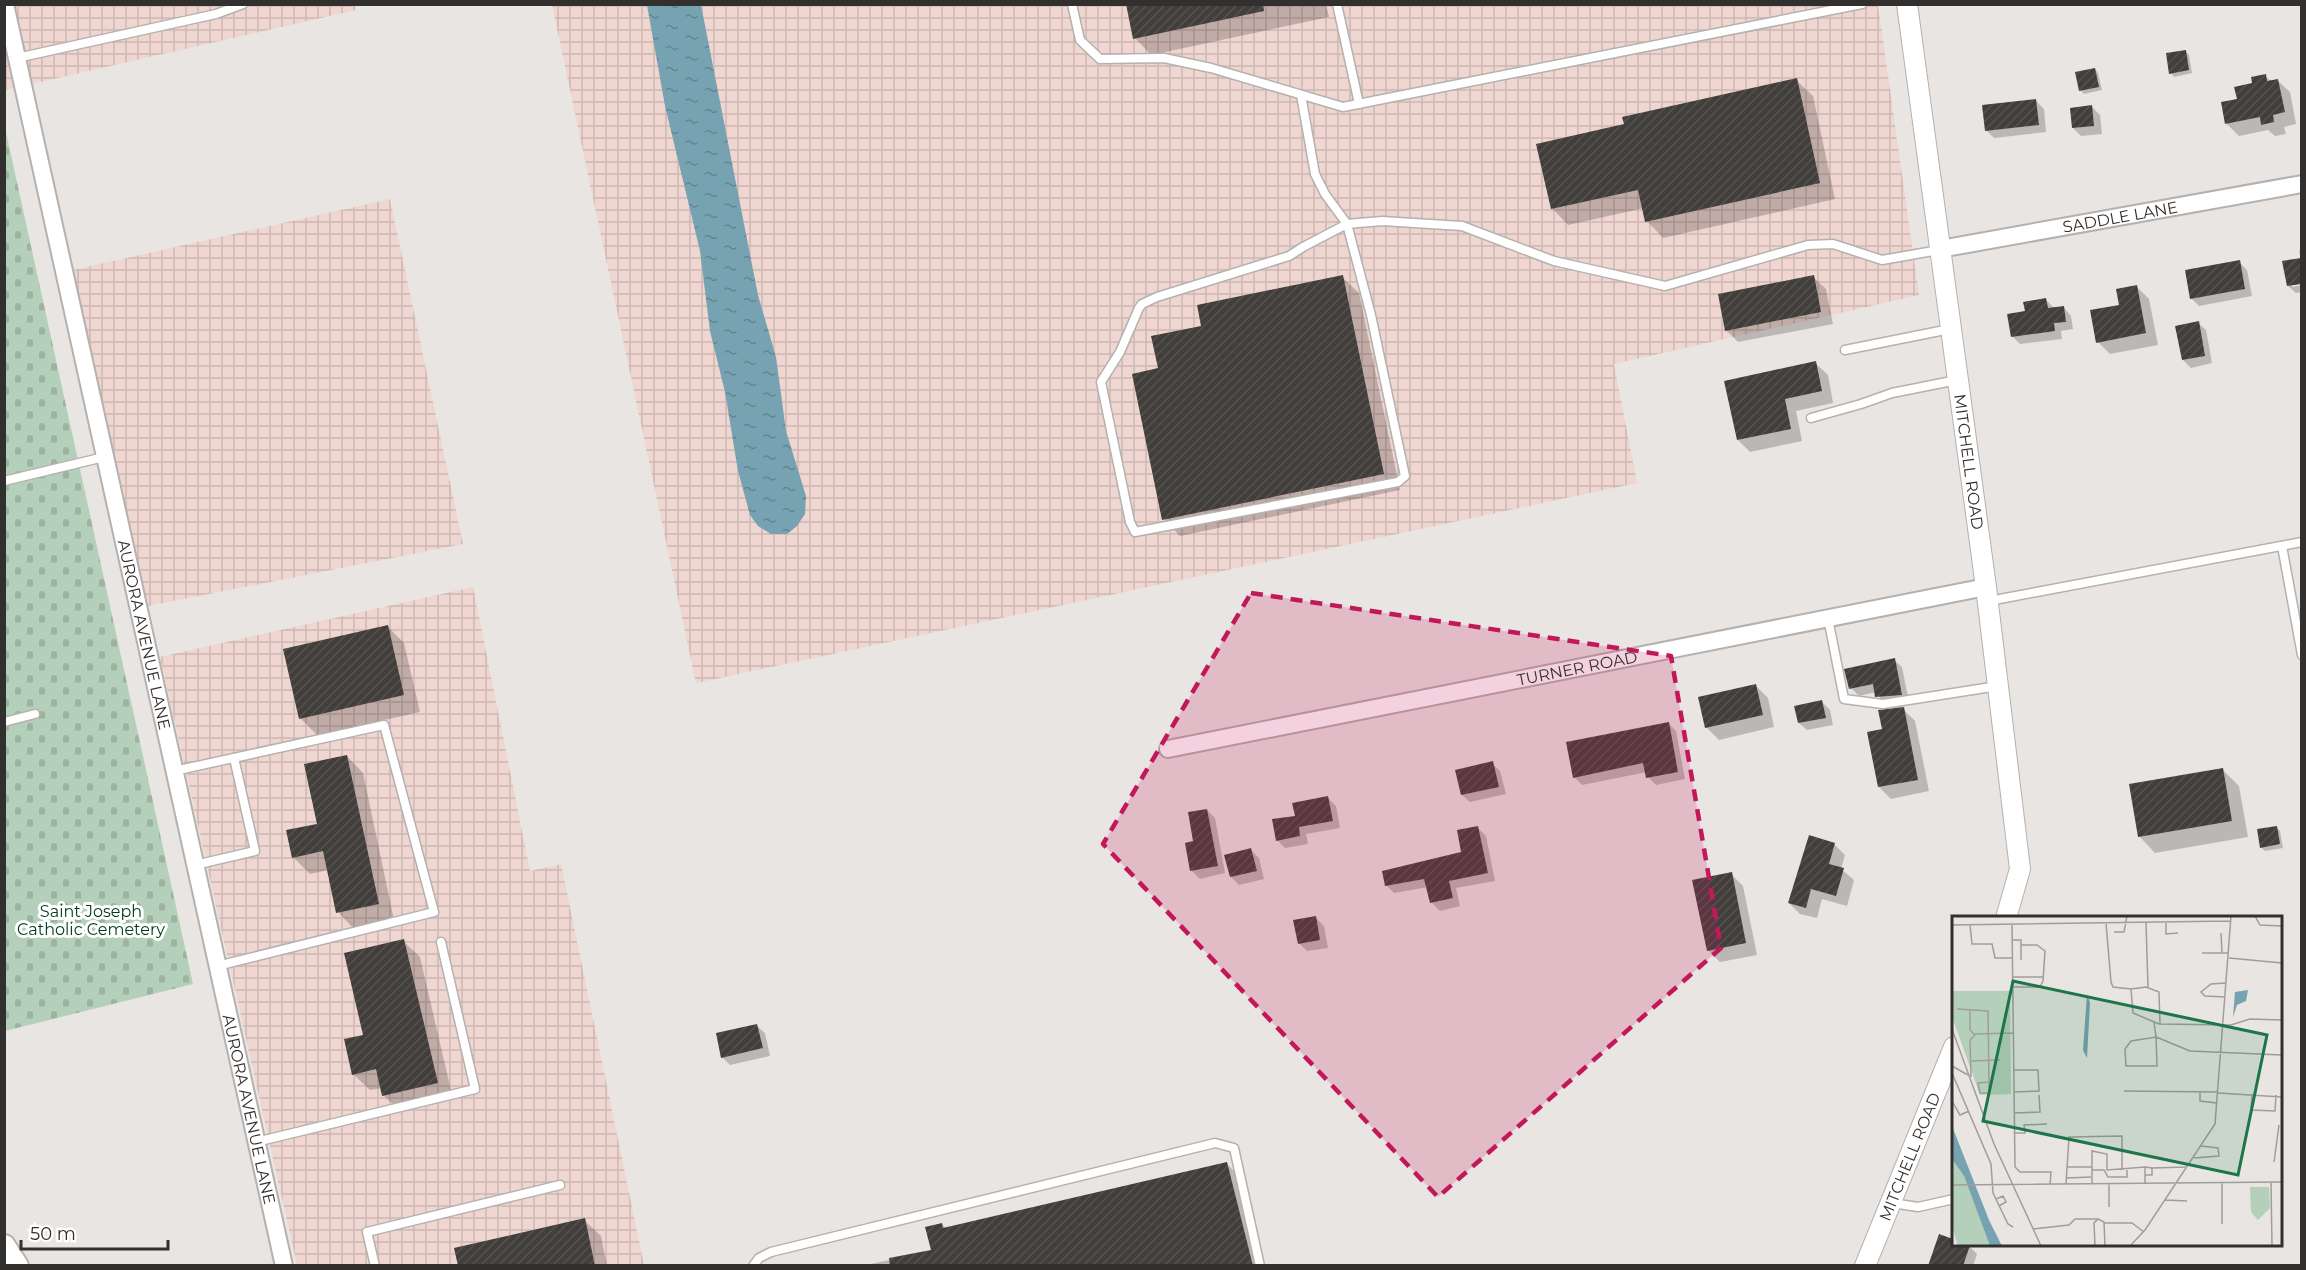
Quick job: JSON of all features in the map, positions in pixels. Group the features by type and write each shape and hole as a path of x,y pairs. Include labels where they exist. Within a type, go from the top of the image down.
{"main road":[{"path":"4,1246 17,1266"}],"street":[{"name":"AURORA AVENUE LANE","path":"5,4 284,1266"},
{"name":"MITCHELL ROAD","path":"1906,4 1987,594 2020,869 2007,916"},
{"name":"SADDLE LANE","path":"1940,249 2301,184"},
{"name":"TURNER ROAD","path":"1168,749 1828,618 1987,594"},
{"name":"MITCHELL ROAD","path":"1865,1266 1942,1085 1952,1050"}],"lane":[{"path":"17,58 216,14 243,4"},
{"path":"1072,4 1080,40 1100,58 1164,58 1211,68 1343,107 1862,4"},
{"path":"1337,4 1359,104"},
{"path":"1301,95 1315,174 1325,194 1347,224 1371,315 1405,476 1398,482 1135,532 1128,513 1101,382 1120,352 1139,308 1142,304 1157,297 1289,256 1347,224 1382,221 1462,226 1554,261 1665,286 1808,246 1833,244 1882,260 1940,249"},
{"path":"1845,350 1950,328"},
{"path":"1811,418 1892,393 1957,380"},
{"path":"4,481 104,457"},
{"path":"1987,594 2301,542"},
{"path":"2282,546 2301,655"},
{"path":"1828,618 1844,699 1883,704 1998,686"},
{"path":"4,722 35,714"},
{"path":"174,771 384,725 434,912 217,966"},
{"path":"195,865 255,851 234,758"},
{"path":"256,1142 475,1089 441,942"},
{"path":"753,1266 759,1258 771,1252 1215,1143 1234,1148 1260,1266"},
{"path":"375,1266 367,1232 561,1185"},
{"path":"1891,1203 1918,1207 1952,1199"}],"highlighted area":[{"path":"1251,593 1671,656 1721,948 1438,1197 1103,844"}],"shaded area":[{"path":"355,4 356,10 5,90 4,5"},
{"path":"552,5 1878,5 1919,295 1614,364 1637,483 696,683"},
{"path":"390,199 463,544 148,606 73,270"},
{"path":"473,587 530,871 561,864 644,1265 297,1265 160,657"}],"green space":[{"name":"Saint Joseph Catholic Cemetery","path":"4,123 193,984 5,1031 4,1031"}],"water":[{"path":"647,5 701,5 758,295 776,357 786,431 806,496 805,514 797,526 787,534 771,534 758,526 750,515 738,471 725,392 710,331 700,251 665,106"}],"building":[{"path":"1126,4 1263,4 1264,11 1133,39"},
{"path":"2186,50 2189,70 2169,74 2166,53"},
{"path":"2095,68 2099,87 2079,91 2075,72"},
{"path":"2266,74 2267,81 2278,79 2285,112 2273,115 2274,122 2261,125 2260,117 2225,124 2221,102 2237,99 2234,87 2252,83 2251,77"},
{"path":"1797,78 1820,183 1645,222 1638,190 1551,209 1536,144 1624,124 1622,117"},
{"path":"2036,99 2039,125 1985,131 1982,105"},
{"path":"2092,105 2094,126 2072,128 2070,108"},
{"path":"2301,258 2301,284 2287,286 2282,261"},
{"path":"2240,260 2245,289 2190,299 2185,270"},
{"path":"1343,275 1384,474 1162,520 1132,374 1158,368 1151,336 1201,326 1197,305"},
{"path":"1814,275 1821,312 1725,331 1718,294"},
{"path":"2137,285 2146,333 2096,343 2090,310 2119,305 2116,289"},
{"path":"2046,298 2048,308 2064,306 2066,322 2054,323 2055,331 2011,337 2007,314 2025,311 2023,302"},
{"path":"2199,321 2205,356 2182,360 2175,326"},
{"path":"1816,361 1822,391 1785,399 1791,429 1737,440 1724,381"},
{"path":"388,625 404,695 299,719 283,649"},
{"path":"1895,658 1902,695 1875,697 1873,684 1849,689 1844,669"},
{"path":"1756,684 1763,715 1705,728 1698,697"},
{"path":"1822,700 1826,718 1798,723 1794,706"},
{"path":"1904,707 1918,780 1878,787 1867,732 1882,729 1878,710"},
{"path":"1669,722 1678,772 1646,778 1643,763 1573,778 1566,742"},
{"path":"347,755 379,904 336,913 323,851 292,858 286,830 317,824 304,764"},
{"path":"1493,761 1499,787 1461,795 1455,770"},
{"path":"2223,768 2232,821 2138,837 2129,784"},
{"path":"1328,796 1333,821 1299,827 1300,836 1276,841 1272,819 1295,816 1292,803"},
{"path":"1207,809 1218,866 1190,871 1185,843 1193,841 1188,812"},
{"path":"1478,826 1488,873 1449,881 1453,898 1430,903 1424,879 1385,886 1382,871 1461,852 1457,830"},
{"path":"2277,826 2280,844 2260,848 2257,829"},
{"path":"1809,835 1835,843 1829,864 1844,868 1836,896 1811,889 1806,908 1788,903"},
{"path":"1251,848 1257,871 1230,877 1224,855"},
{"path":"1732,872 1746,943 1707,951 1692,880"},
{"path":"1316,916 1320,940 1298,944 1293,920"},
{"path":"404,939 438,1083 382,1096 376,1069 352,1075 344,1039 363,1035 344,953"},
{"path":"757,1024 763,1048 721,1058 716,1033"},
{"path":"1227,1162 1253,1266 890,1266 889,1258 931,1250 925,1227 942,1223 943,1228"},
{"path":"585,1218 595,1266 458,1266 454,1248"},
{"path":"1939,1234 1952,1239 1952,1246 1970,1246 1963,1266 1928,1266"}]}
